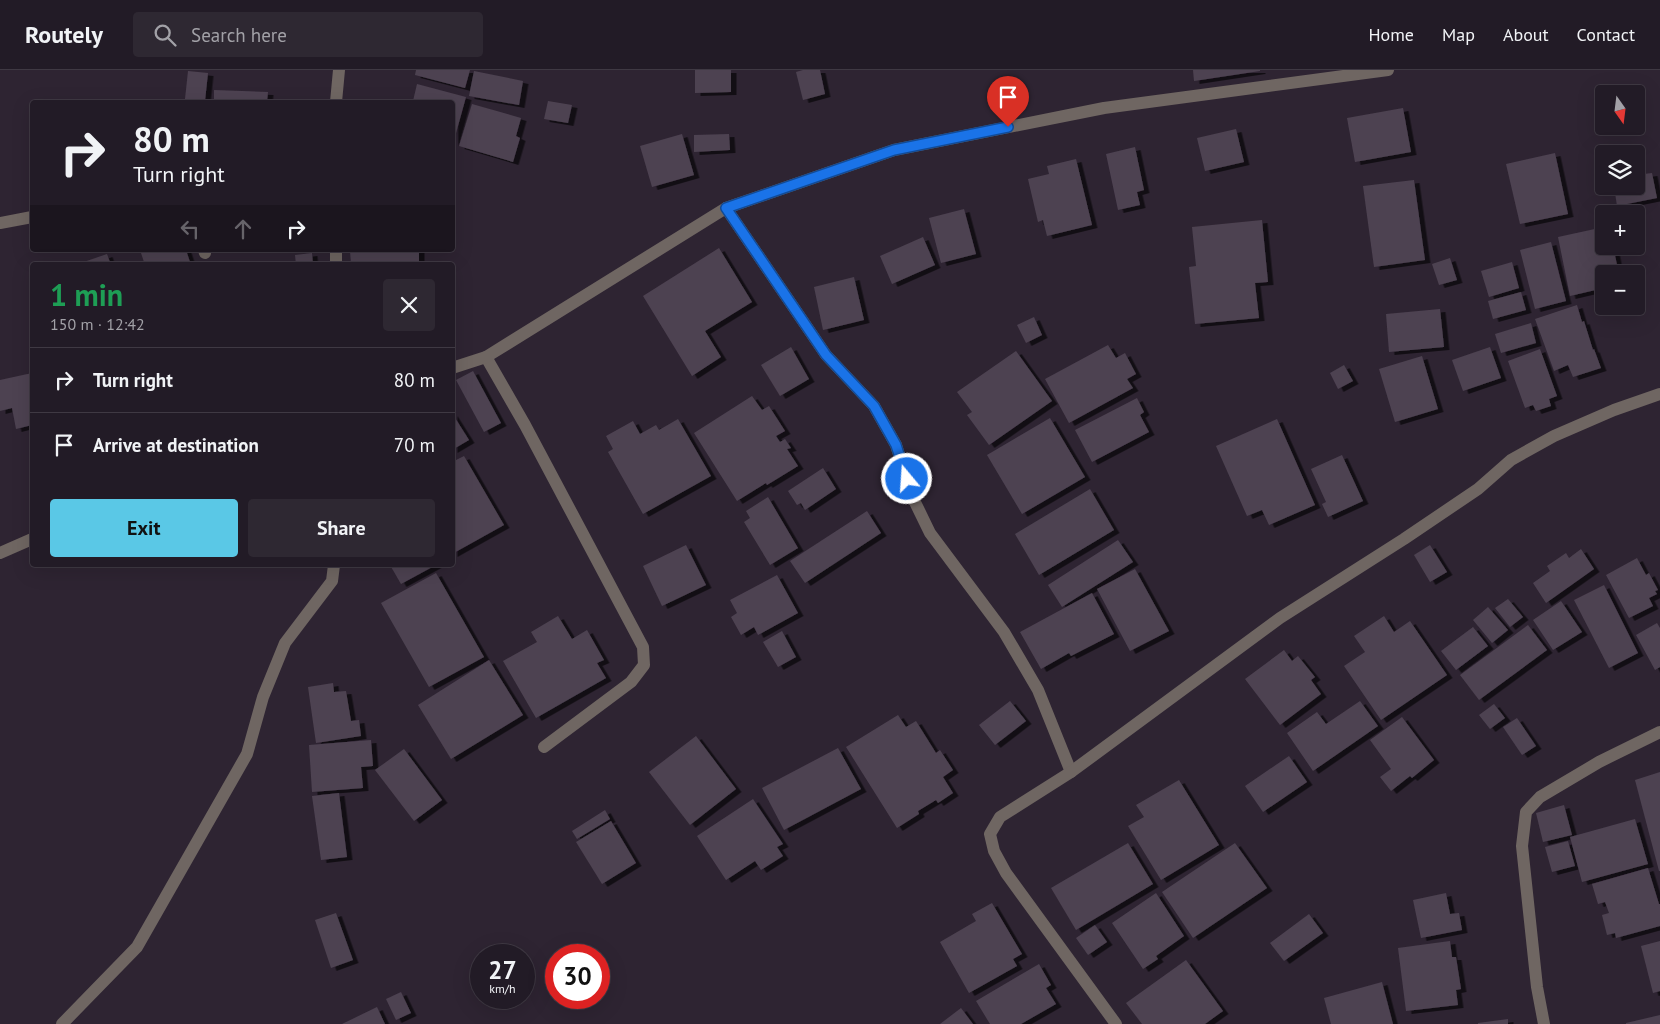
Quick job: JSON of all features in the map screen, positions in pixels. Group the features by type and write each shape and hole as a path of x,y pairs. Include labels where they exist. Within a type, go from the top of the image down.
{"street":[{"path":"336,100 339,70"},
{"path":"455,367 486,357 726,208 894,150 1104,108 1388,70"},
{"path":"726,208 826,355 874,406 896,445 912,496 930,533 1004,632 1038,690 1071,772"},
{"path":"0,223 30,216"},
{"path":"486,357 525,425 642,647 644,665 631,682 544,747"},
{"path":"1116,1024 1006,873 994,851 990,834 1000,817 1071,772 1280,618 1404,540 1478,490 1511,460 1554,436 1614,410 1660,394"},
{"path":"0,553 30,540"},
{"path":"62,1024 137,947 247,754 263,697 285,643 332,581 334,567"},
{"path":"1544,1024 1537,987 1522,846 1526,812 1540,797 1599,762 1660,732"}],"building":[{"path":"416,70 470,70 465,88 415,75"},
{"path":"695,70 731,70 731,92 695,93"},
{"path":"820,70 825,94 803,100 796,72"},
{"path":"1193,70 1260,70 1260,71 1194,81"},
{"path":"188,71 208,73 205,100 185,99"},
{"path":"474,71 523,81 519,105 469,96"},
{"path":"417,84 466,97 455,137 455,100 413,100"},
{"path":"214,90 268,92 267,100 214,100"},
{"path":"548,101 572,105 568,123 544,119"},
{"path":"472,104 521,118 516,136 520,138 513,162 459,146"},
{"path":"1403,108 1411,152 1355,162 1347,118"},
{"path":"1236,129 1244,162 1205,171 1197,138"},
{"path":"682,134 694,175 652,187 640,146"},
{"path":"729,134 730,150 694,152 694,135"},
{"path":"1135,147 1144,190 1137,192 1140,205 1118,210 1106,154"},
{"path":"1555,153 1568,214 1520,224 1506,164"},
{"path":"1076,159 1092,225 1047,236 1043,220 1038,222 1028,179 1049,174 1047,166"},
{"path":"1652,173 1657,198 1617,205 1615,195 1645,195 1645,174"},
{"path":"1414,180 1425,260 1374,267 1363,186"},
{"path":"964,209 976,254 941,263 929,218"},
{"path":"1262,220 1268,282 1255,283 1259,318 1195,324 1189,267 1196,266 1192,227"},
{"path":"1595,229 1595,255 1615,255 1617,265 1595,265 1595,290 1570,296 1558,237"},
{"path":"923,237 935,265 892,284 880,256"},
{"path":"1551,242 1566,301 1535,309 1520,250"},
{"path":"719,248 752,302 705,331 721,357 692,376 643,296"},
{"path":"141,252 187,252 190,262 144,262"},
{"path":"350,252 419,252 419,262 351,262"},
{"path":"312,253 313,262 296,262 295,255"},
{"path":"107,254 110,262 84,262"},
{"path":"1450,258 1457,280 1439,285 1432,264"},
{"path":"1512,262 1519,288 1489,297 1481,271"},
{"path":"854,277 864,320 823,330 814,287"},
{"path":"1521,292 1526,310 1493,319 1488,301"},
{"path":"1577,305 1601,368 1573,377 1568,365 1554,371 1535,319"},
{"path":"1440,309 1444,347 1389,352 1386,314"},
{"path":"1034,317 1042,335 1026,343 1017,325"},
{"path":"1531,323 1536,343 1501,353 1495,334"},
{"path":"1108,345 1116,358 1125,353 1136,374 1127,379 1133,388 1069,423 1045,379"},
{"path":"791,347 809,379 780,396 761,365"},
{"path":"1490,347 1501,378 1463,391 1452,360"},
{"path":"1540,349 1557,396 1549,399 1551,406 1536,411 1533,405 1525,408 1508,361"},
{"path":"1016,351 1052,401 989,445 967,415 972,412 957,392"},
{"path":"1422,356 1438,409 1395,422 1379,369"},
{"path":"1344,365 1353,381 1338,389 1330,373"},
{"path":"473,371 501,423 484,432 456,380"},
{"path":"30,373 30,426 16,429 12,408 0,411 0,380"},
{"path":"752,396 762,410 769,406 785,431 776,436 780,442 785,439 791,448 787,449 798,466 737,501 694,433"},
{"path":"1137,398 1144,412 1140,415 1149,432 1092,462 1075,430"},
{"path":"455,418 469,440 455,448"},
{"path":"1050,418 1085,477 1022,514 987,455"},
{"path":"678,419 711,476 643,514 608,452 613,449 606,436 633,421 640,434 656,425 659,430"},
{"path":"1277,419 1315,505 1269,525 1262,510 1247,516 1216,446"},
{"path":"1342,455 1363,501 1328,517 1322,504 1326,502 1311,469"},
{"path":"464,456 504,525 455,552 455,460"},
{"path":"823,468 836,489 805,510 801,503 797,505 788,491"},
{"path":"1090,489 1114,530 1039,575 1015,534"},
{"path":"768,497 798,548 770,565 744,522 750,518 746,511"},
{"path":"867,511 881,533 805,583 790,561"},
{"path":"1118,540 1133,562 1062,607 1048,585"},
{"path":"686,545 706,585 662,606 643,566"},
{"path":"1430,545 1447,572 1430,582 1414,555"},
{"path":"1581,549 1594,569 1546,603 1533,583 1550,571 1547,566 1566,553 1569,558"},
{"path":"1637,558 1646,575 1649,573 1658,590 1655,591 1657,594 1649,598 1653,606 1629,618 1606,575"},
{"path":"391,567 432,567 401,584"},
{"path":"1135,569 1169,631 1130,651 1097,589"},
{"path":"436,573 484,657 429,687 381,603"},
{"path":"777,575 798,613 758,635 754,627 741,635 731,617 737,613 730,600"},
{"path":"1604,585 1638,653 1609,668 1574,600"},
{"path":"1092,593 1114,634 1071,656 1069,653 1041,669 1020,632"},
{"path":"1508,599 1523,617 1510,627 1495,608"},
{"path":"1561,601 1582,632 1553,650 1533,620"},
{"path":"1488,607 1508,630 1492,643 1473,620"},
{"path":"558,616 572,639 587,630 604,660 597,663 606,678 536,718 503,661 537,642 531,632"},
{"path":"1384,616 1394,632 1410,621 1447,675 1381,720 1344,666 1365,652 1354,636"},
{"path":"1657,623 1660,628 1660,667 1655,670 1636,635"},
{"path":"1528,625 1547,650 1479,700 1460,675"},
{"path":"1473,627 1488,646 1456,670 1441,651"},
{"path":"782,631 796,657 778,667 763,642"},
{"path":"1284,650 1292,661 1298,656 1315,677 1311,680 1321,694 1280,725 1245,679"},
{"path":"489,660 523,715 451,759 418,705"},
{"path":"333,683 334,692 346,691 351,721 359,720 361,736 316,743 308,687"},
{"path":"1010,701 1026,721 995,745 979,725"},
{"path":"1360,701 1378,726 1313,771 1287,733 1317,712 1326,724"},
{"path":"1494,704 1505,718 1490,729 1479,715"},
{"path":"898,715 906,727 916,721 936,753 940,750 953,770 943,777 953,793 938,803 936,800 918,811 919,814 897,828 846,747"},
{"path":"1402,717 1434,760 1412,778 1410,776 1391,791 1380,777 1391,769 1370,740"},
{"path":"1517,718 1536,746 1522,755 1503,727"},
{"path":"696,736 736,789 690,825 649,772"},
{"path":"371,740 373,766 361,767 363,788 312,792 309,745"},
{"path":"838,748 861,789 784,830 762,788"},
{"path":"404,749 442,800 414,821 375,770"},
{"path":"1289,756 1307,782 1263,812 1245,786"},
{"path":"1660,772 1660,871 1659,871 1635,780"},
{"path":"1179,780 1219,845 1161,880 1128,826 1144,817 1136,805"},
{"path":"339,793 347,857 321,860 312,796"},
{"path":"753,799 783,844 777,847 783,856 761,870 755,861 726,880 697,836"},
{"path":"1564,805 1572,835 1543,842 1536,813"},
{"path":"605,810 610,819 577,839 572,831"},
{"path":"1635,819 1648,864 1582,882 1570,837"},
{"path":"611,821 636,863 602,884 576,842"},
{"path":"1568,841 1575,866 1552,872 1545,847"},
{"path":"1128,843 1153,884 1076,930 1051,888"},
{"path":"1235,843 1267,888 1193,938 1162,892"},
{"path":"1648,868 1660,904 1660,926 1616,938 1615,933 1607,935 1602,915 1609,913 1605,902 1598,904 1592,884"},
{"path":"1156,893 1184,936 1156,956 1158,959 1143,969 1112,923"},
{"path":"1446,893 1450,914 1459,913 1462,930 1421,938 1413,900"},
{"path":"992,903 1022,954 1013,959 1017,966 969,993 940,942 976,921 972,914"},
{"path":"336,913 353,960 331,968 315,920"},
{"path":"1309,914 1323,933 1284,961 1270,943"},
{"path":"1095,925 1107,942 1088,955 1076,938"},
{"path":"1450,941 1452,957 1456,957 1461,989 1456,990 1458,1005 1406,1011 1398,948"},
{"path":"1660,941 1660,991 1653,993 1641,946"},
{"path":"1186,960 1223,1011 1205,1024 1142,1024 1126,1003"},
{"path":"1039,964 1051,985 1046,988 1056,1004 1021,1024 990,1024 976,1001"},
{"path":"1382,982 1393,1024 1331,1024 1324,998"},
{"path":"401,992 411,1013 396,1020 386,999"},
{"path":"377,1007 385,1024 342,1024"},
{"path":"961,1008 973,1024 940,1024"},
{"path":"1660,1015 1660,1024 1626,1024 1626,1023"},
{"path":"1508,1019 1508,1024 1478,1024 1478,1023"}],"route":[{"path":"907,479 896,445 874,406 826,355 726,208 894,150 1008,127"}]}
